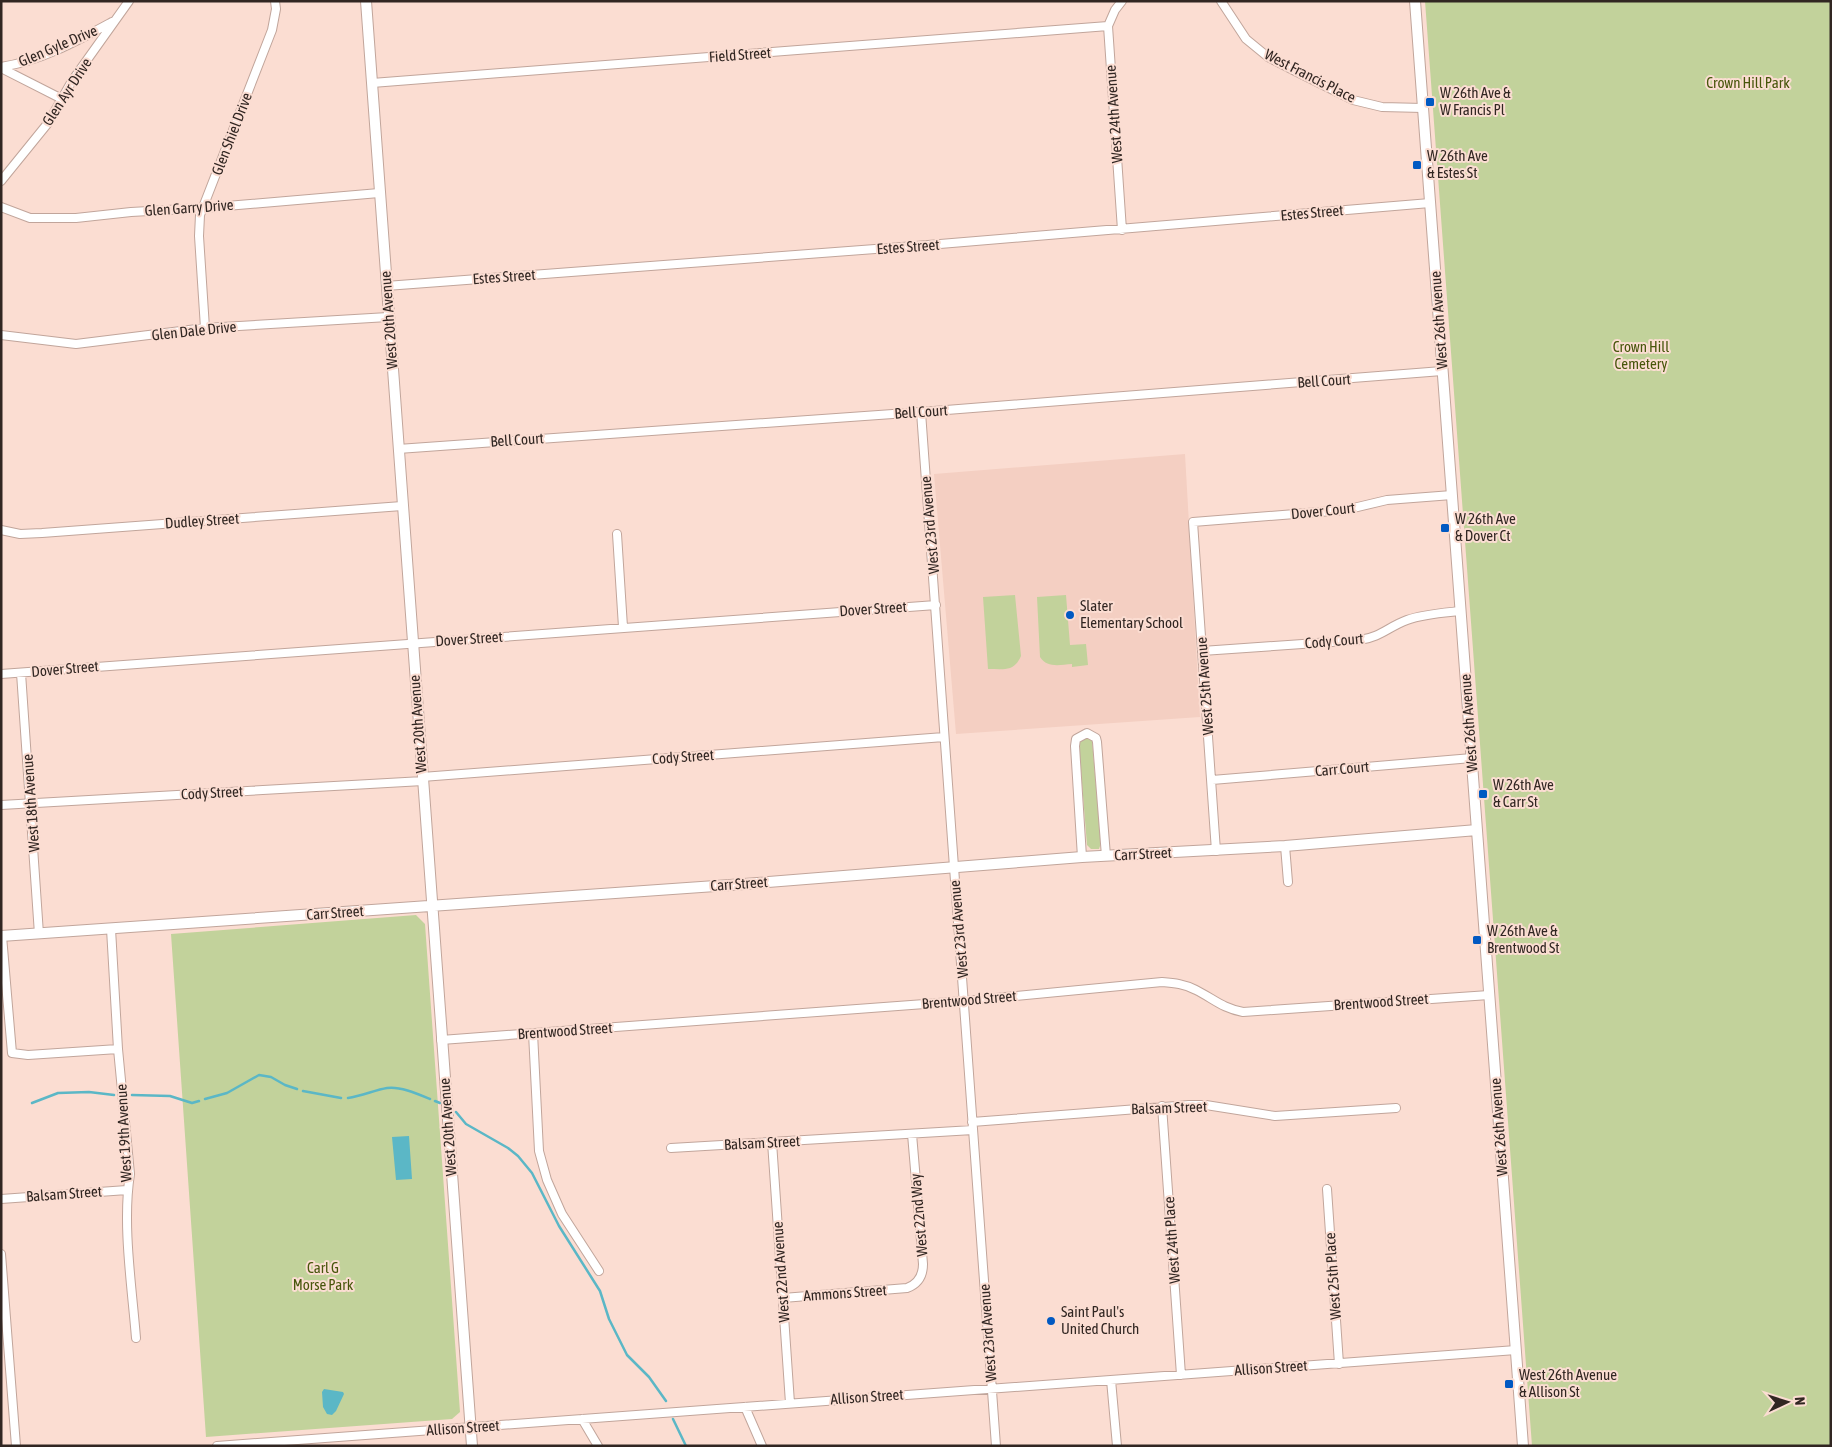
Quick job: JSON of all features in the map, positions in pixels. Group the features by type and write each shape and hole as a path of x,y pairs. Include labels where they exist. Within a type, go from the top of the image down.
{"street":[{"name":"Glen Ayr Drive","path":"1,181 48,123 72,81 129,1"},
{"name":"Glen Shiel Drive","path":"205,328 199,236 200,215 270,38 275,20 275,1"},
{"name":"West 20th Avenue","path":"366,1 472,1446"},
{"path":"1108,26 1115,10 1122,1"},
{"name":"West Francis Place","path":"1221,1 1246,39 1268,57 1353,100 1382,106 1423,108"},
{"name":"West 26th Avenue","path":"1415,1 1523,1446"},
{"name":"Glen Gyle Drive","path":"1,68 22,64 66,46 114,21"},
{"name":"Field Street","path":"372,83 1108,26"},
{"name":"West 24th Avenue","path":"1108,26 1122,230"},
{"name":"Glen Gyle Drive","path":"1,68 62,99"},
{"name":"Glen Garry Drive","path":"1,207 30,218 76,218 379,193"},
{"name":"Estes Street","path":"386,286 1122,230 1430,203"},
{"name":"Glen Dale Drive","path":"1,335 76,344 205,328 388,317"},
{"name":"Bell Court","path":"398,449 921,412 1442,371"},
{"name":"West 23rd Avenue","path":"921,412 996,1446"},
{"name":"Dover Court","path":"1193,522 1345,510 1392,500 1452,495"},
{"name":"Dudley Street","path":"1,530 20,534 42,533 402,506"},
{"name":"West 25th Avenue","path":"1193,522 1216,850"},
{"path":"617,534 623,627"},
{"name":"Dover Street","path":"1,674 936,605"},
{"name":"Cody Court","path":"1202,651 1360,640 1378,636 1405,621 1419,616 1461,611"},
{"name":"West 18th Avenue","path":"21,673 39,934"},
{"path":"1082,857 1075,746 1076,739 1087,733 1096,738 1097,742 1106,856"},
{"name":"Cody Street","path":"1,805 422,779 944,736"},
{"name":"Carr Court","path":"1212,780 1472,758"},
{"name":"Carr Street","path":"2,936 734,884 1082,857 1285,846 1477,830"},
{"path":"1285,846 1288,882"},
{"name":"West 19th Avenue","path":"111,929 118,1049 130,1174 127,1190 127,1222 136,1338"},
{"path":"2,936 12,1053 28,1055 118,1049"},
{"name":"Brentwood Street","path":"441,1040 965,1001 1162,982 1184,985 1198,991 1229,1010 1243,1012 1489,994"},
{"path":"533,1033 539,1151 547,1180 562,1214 598,1271"},
{"name":"Balsam Street","path":"671,1148 912,1134 1162,1106 1206,1105 1276,1116 1396,1108"},
{"name":"West 24th Place","path":"1162,1106 1181,1375"},
{"name":"West 22nd Way","path":"907,1288 915,1285 923,1272 912,1134"},
{"name":"West 22nd Avenue","path":"772,1142 790,1403"},
{"name":"West 25th Place","path":"1327,1189 1339,1364"},
{"name":"Balsam Street","path":"1,1199 127,1190"},
{"path":"1,1254 16,1446"},
{"name":"Ammons Street","path":"783,1298 907,1288"},
{"name":"Allison Street","path":"217,1446 1516,1350"},
{"path":"1111,1380 1117,1446"},
{"path":"745,1407 762,1446"},
{"path":"582,1419 598,1446"}],"shaded area":[{"name":"Slater Elementary School","path":"1185,454 1200,717 956,734 934,474"}],"green space":[{"name":"Crown Hill Cemetery","path":"1425,1 1831,1 1831,1446 1532,1446"},
{"path":"1015,595 1021,656 1015,665 1008,669 988,669 983,597"},
{"path":"1066,595 1070,645 1086,644 1088,665 1072,667 1072,664 1054,665 1046,663 1040,657 1037,597"},
{"path":"1086,737 1092,740 1101,843 1099,849 1091,849 1087,845 1079,746 1080,740"},
{"name":"Carl G Morse Park","path":"416,915 425,924 460,1412 452,1419 206,1437 171,934"}],"water":[{"path":"409,1136 412,1179 396,1180 392,1137"},
{"path":"324,1389 343,1392 344,1394 332,1415 327,1414 323,1407 322,1392"}],"waterway":[{"path":"205,1099 227,1093 259,1075 271,1077 297,1089"},
{"path":"348,1098 382,1089 398,1088 430,1099"},
{"path":"303,1091 341,1098"},
{"path":"32,1103 58,1093 89,1092 114,1095"},
{"path":"132,1095 170,1096 192,1103 199,1101"},
{"path":"435,1101 440,1103"},
{"path":"456,1112 466,1124 508,1148 518,1156 532,1173 559,1226 600,1291 609,1319 627,1355 649,1377 666,1401"},
{"path":"673,1419 686,1446"}],"place":[{"name":"W 26th Ave & W Francis Pl","path":"1430,102"},
{"name":"W 26th Ave & Estes St","path":"1417,165"},
{"name":"W 26th Ave & Dover Ct","path":"1445,528"},
{"name":"Slater Elementary School","path":"1070,615"},
{"name":"W 26th Ave & Carr St","path":"1483,794"},
{"name":"W 26th Ave & Brentwood St","path":"1477,940"},
{"name":"Saint Paul's United Church","path":"1051,1321"},
{"name":"West 26th Avenue & Allison St","path":"1509,1384"}],"park label":[{"name":"Crown Hill Park","path":"1748,83"}]}
